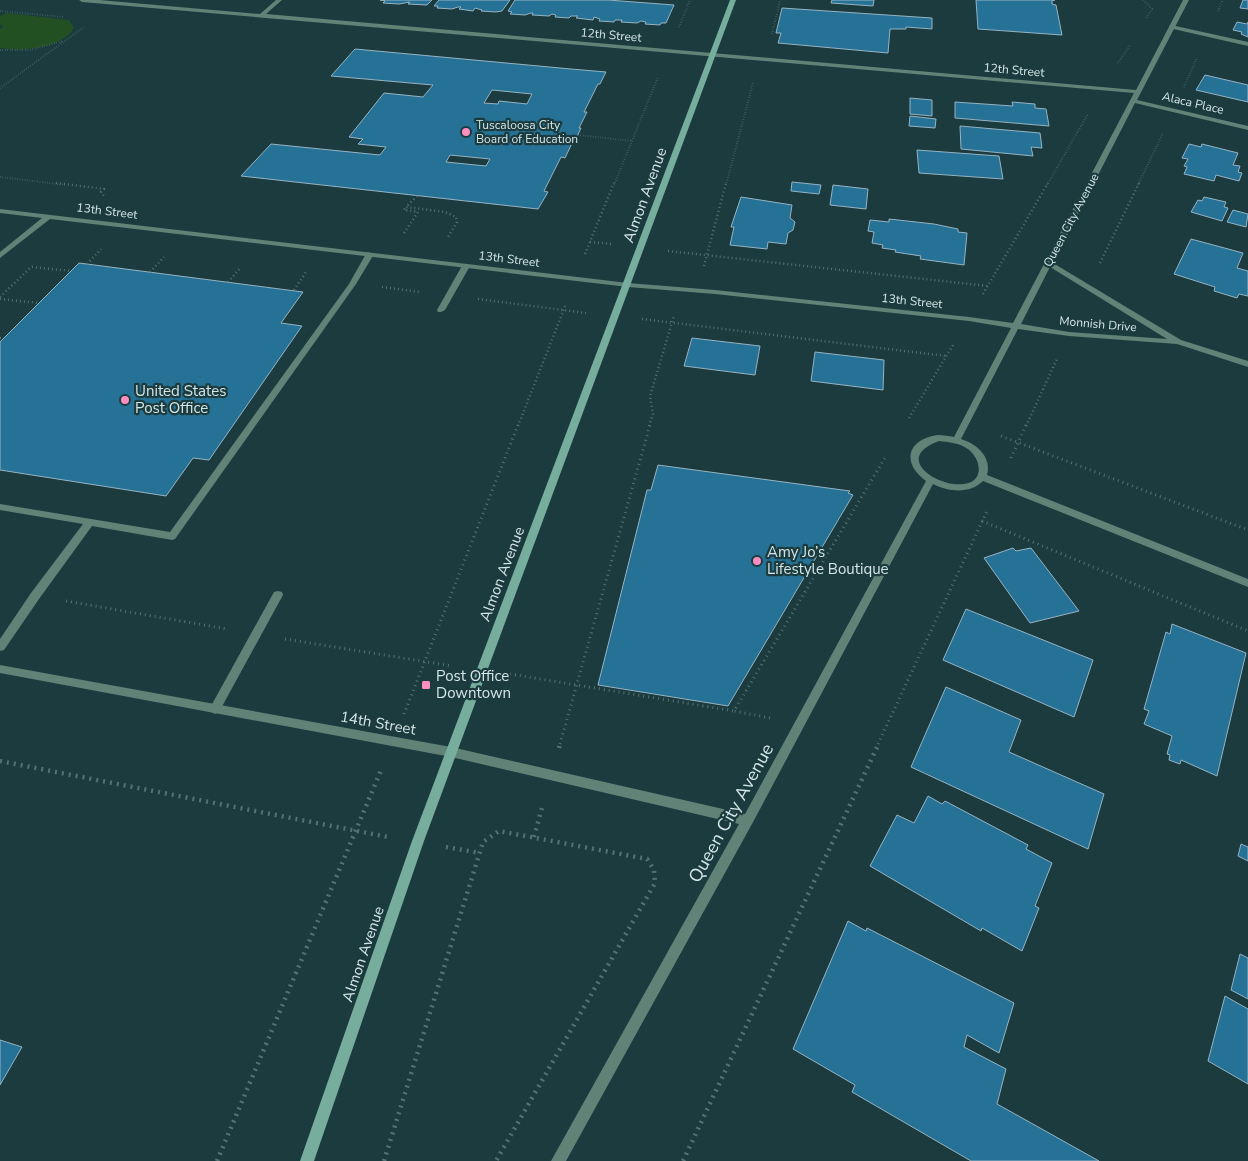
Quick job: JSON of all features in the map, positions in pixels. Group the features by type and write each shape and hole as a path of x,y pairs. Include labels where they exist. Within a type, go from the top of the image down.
{"main road":[{"name":"Almon Avenue","path":"307,1161 418,841 628,285 733,0"}],"street":[{"name":"12th Street","path":"82,0 1138,92"},
{"path":"261,16 279,0"},
{"name":"Queen City Avenue","path":"956,440 1138,92 1182,2"},
{"path":"1170,27 1248,44"},
{"name":"Alaca Place","path":"1133,101 1248,128"},
{"name":"13th Street","path":"0,211 628,285 715,292 969,319 1016,326"},
{"path":"0,256 48,217"},
{"path":"0,507 172,536 352,284 370,254"},
{"name":"Monnish Drive","path":"1048,263 1178,342"},
{"path":"441,310 466,266"},
{"name":"Monnish Drive","path":"1016,326 1068,334 1178,342 1248,364"},
{"path":"938,438 956,440 972,447 982,457 986,470 983,477 976,483 954,487 931,480 915,466 913,458 915,451 928,440 938,438"},
{"path":"983,477 1248,583"},
{"name":"Queen City Avenue","path":"558,1161 748,820 931,480"},
{"path":"0,647 90,522"},
{"path":"215,709 278,595"},
{"name":"14th Street","path":"0,669 451,752 748,820"}],"path":[{"path":"217,1161 393,741 575,279 690,0"},
{"path":"534,837 653,414 650,396 676,310 704,267 708,255 756,72 768,49 780,0"},
{"path":"1142,25 1152,9 1143,0"},
{"path":"1088,287 1174,110 1223,0"},
{"path":"0,88 89,24"},
{"path":"0,50 30,50 67,40"},
{"path":"906,423 1132,41"},
{"path":"578,135 632,141"},
{"path":"406,207 417,196"},
{"path":"404,233 418,212 404,210 406,207"},
{"path":"406,207 445,212 456,217 457,222 447,238"},
{"path":"590,242 988,286"},
{"path":"87,264 105,245"},
{"path":"150,272 168,253"},
{"path":"228,282 244,262"},
{"path":"32,267 71,271"},
{"path":"294,290 308,270"},
{"path":"0,299 39,303"},
{"path":"683,1161 1068,334"},
{"path":"966,421 1018,443 1248,530"},
{"path":"734,711 890,449"},
{"path":"982,521 1248,631"},
{"path":"35,596 424,663 482,670 734,711 800,725"},
{"path":"0,761 355,831 480,853"},
{"path":"384,1161 483,842 499,831 647,859 652,865 656,877 655,883 496,1161"}],"green space":[{"path":"7,13 69,20 74,28 61,40 40,47 29,49 0,48 0,29 4,26 0,25 0,16"}],"building":[{"path":"380,0 432,0 427,5 408,4 410,2 399,4 383,3 385,1"},
{"path":"439,0 510,0 502,11 496,12 481,11 475,8 473,11 459,9 461,7 452,9 437,8 438,6 434,6"},
{"path":"515,0 608,0 674,5 666,23 661,23 660,25 645,24 646,22 641,21 637,23 621,22 622,20 615,20 614,22 599,21 600,19 594,17 593,20 576,18 578,16 571,16 569,18 555,17 556,15 552,14 549,16 532,15 533,13 525,15 510,14 512,12 508,11"},
{"path":"832,0 874,0 873,6 831,3"},
{"path":"976,0 1055,0 1052,1 1052,4 1056,5 1062,35 978,29"},
{"path":"1243,0 1248,0 1248,9 1240,8"},
{"path":"782,8 932,18 932,29 906,27 906,29 890,29 888,53 778,43 781,33 776,33"},
{"path":"1237,22 1247,24 1248,22 1248,37 1241,34 1242,32 1233,30"},
{"name":"Tuscaloosa City Board of Education","path":"355,49 606,72 584,112 587,112 576,139 574,139 565,158 561,157 544,191 548,192 538,209 241,176 271,144 380,155 386,147 358,144 363,139 349,137 384,93 423,97 433,85 331,76","holes":["492,90 532,94 527,104 499,101 498,104 484,103","450,155 490,159 486,166 446,162"]},
{"path":"1205,75 1248,85 1248,102 1196,90"},
{"path":"910,98 932,100 932,116 910,114"},
{"path":"955,102 1013,106 1012,102 1035,104 1035,108 1046,109 1049,126 955,118"},
{"path":"910,116 936,119 935,128 909,126"},
{"path":"960,126 1040,133 1042,148 1031,147 1033,156 961,149"},
{"path":"1189,144 1201,147 1202,144 1238,153 1233,165 1240,166 1238,172 1242,173 1239,181 1216,175 1214,181 1184,174 1187,167 1184,166 1188,159 1182,158"},
{"path":"917,150 999,156 1003,179 919,173"},
{"path":"792,182 821,185 819,194 791,191"},
{"path":"833,185 868,189 866,209 830,205"},
{"path":"741,197 792,205 790,218 795,222 793,230 788,233 786,244 768,242 767,249 730,245 734,227 731,227"},
{"path":"1204,197 1226,202 1224,207 1228,208 1222,221 1191,212 1198,200 1202,201"},
{"path":"1233,210 1248,214 1246,227 1227,222"},
{"path":"889,219 934,224 967,233 964,265 920,259 921,256 895,252 896,250 882,248 883,245 872,243 874,232 868,231 870,220 889,222"},
{"path":"1191,239 1243,253 1237,268 1248,271 1248,296 1239,294 1237,298 1214,291 1215,287 1174,274"},
{"name":"United States Post Office","path":"79,263 303,292 281,323 302,326 209,460 193,458 166,496 0,470 0,342"},
{"path":"692,338 760,346 755,375 684,366"},
{"path":"815,352 884,360 883,390 811,381"},
{"path":"658,465 850,491 848,493 853,495 728,706 598,685 647,490 651,490"},
{"path":"1013,548 1016,551 1031,548 1079,611 1030,623 984,558"},
{"path":"966,609 1093,660 1074,717 943,660"},
{"path":"1172,624 1246,653 1217,776 1181,760 1180,764 1169,760 1170,755 1167,754 1172,736 1144,724 1149,711 1144,709 1166,632 1170,634"},
{"path":"946,687 1021,720 1009,752 1104,794 1088,849 911,767"},
{"path":"928,796 942,804 945,801 1028,845 1026,849 1052,863 1035,906 1039,908 1022,951 982,928 981,931 870,866 897,815 914,823"},
{"path":"1241,844 1248,847 1248,861 1238,856"},
{"path":"848,921 866,931 867,928 1014,1003 999,1053 967,1035 964,1047 1006,1069 997,1104 1099,1161 971,1161 852,1092 855,1085 793,1049"},
{"path":"1240,954 1248,958 1248,999 1231,990"},
{"path":"1225,996 1248,1009 1248,1084 1208,1061"},
{"path":"0,1040 22,1047 0,1085"}],"place":[{"name":"Tuscaloosa City Board of Education","path":"466,132"},
{"name":"United States Post Office","path":"125,400"},
{"name":"Amy Jo’s Lifestyle Boutique","path":"757,561"},
{"name":"Post Office Downtown","path":"426,685"}]}
